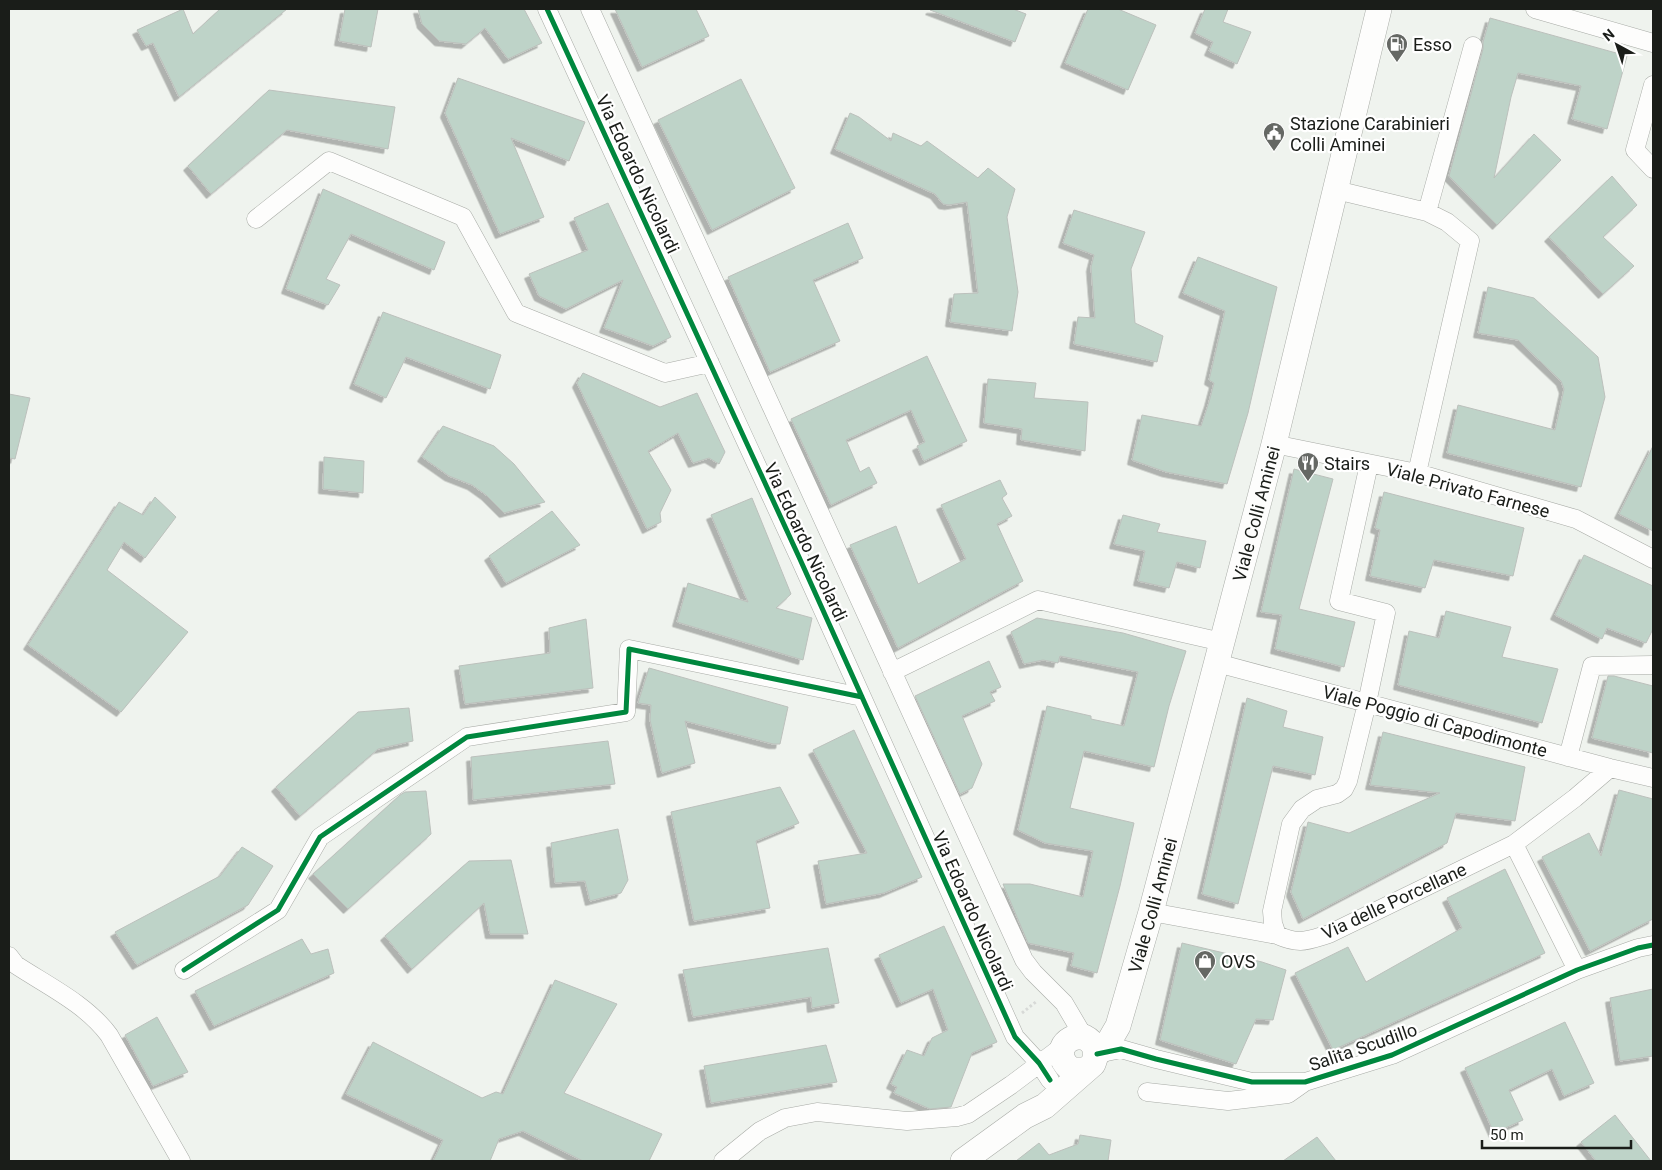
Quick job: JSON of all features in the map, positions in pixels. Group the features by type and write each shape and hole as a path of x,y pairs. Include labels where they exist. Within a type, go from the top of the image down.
{"main road":[{"name":"Viale Colli Aminei","path":"1025,1116 1069,1058 1107,1045 1122,1016 1274,444 1379,9"},
{"name":"Viale Colli Aminei","path":"963,1161 1025,1116 1045,1106 1069,1058"}],"street":[{"name":"Via Edoardo Nicolardi","path":"547,9 710,363 1015,1037 1069,1058 1064,1003 1033,972 1024,960 590,9"},
{"path":"1535,9 1653,43"},
{"path":"1427,212 1473,46"},
{"path":"1653,85 1635,150 1653,169"},
{"path":"256,219 328,161 463,217 516,313 665,374 710,363"},
{"path":"1336,190 1427,212 1448,222 1470,241 1417,473"},
{"name":"Viale Privato Farnese","path":"1274,444 1417,473 1576,520 1653,559"},
{"path":"1276,935 1272,923 1272,911 1291,824 1302,809 1317,799 1337,794 1344,789 1348,780 1367,703 1386,612 1339,601 1369,464"},
{"name":"Viale Poggio di Capodimonte","path":"892,672 1038,600 1220,652 1367,703 1653,778"},
{"path":"184,970 278,910 320,837 467,737 626,712 629,649 862,697"},
{"path":"1568,757 1592,666 1653,665"},
{"name":"Via delle Porcellane","path":"1151,912 1276,935 1291,941 1305,942 1329,934 1514,844 1575,798 1610,768"},
{"path":"1514,844 1577,970"},
{"name":"Salita Scudillo","path":"1069,1058 1121,1049 1252,1082 1305,1082 1392,1056 1577,970 1638,948 1653,945"},
{"path":"9,956 16,965 84,1009 99,1021 109,1035 181,1161"},
{"path":"723,1161 760,1131 785,1118 817,1112 907,1121 968,1114 1011,1085 1069,1058"},
{"path":"1147,1092 1228,1100 1288,1094 1305,1082"}],"path":[{"path":"1020,1014 1042,998"}],"building":[{"path":"183,9 193,34 220,9 287,9 179,97 153,43 146,46 137,30"},
{"path":"345,9 378,9 371,47 339,41"},
{"path":"418,9 524,9 542,43 508,59 485,28 466,44 439,41 422,24"},
{"path":"615,9 696,9 709,36 642,67"},
{"path":"931,9 1013,9 1026,14 1015,42"},
{"path":"1088,9 1118,9 1156,25 1128,90 1065,63"},
{"path":"1205,9 1228,9 1223,22 1251,32 1237,64 1209,51 1213,42 1195,33"},
{"path":"1490,18 1627,56 1607,129 1572,119 1581,86 1518,73 1494,178 1534,134 1561,160 1497,225 1449,176"},
{"path":"458,78 585,122 569,161 511,138 544,217 500,234 445,113"},
{"path":"741,79 795,188 712,230 658,120"},
{"path":"269,90 395,107 388,149 287,130 211,194 188,166"},
{"path":"850,113 859,117 891,141 893,133 921,146 927,141 978,178 988,168 1015,189 1007,217 1018,292 1012,331 950,322 954,294 978,293 967,202 943,204 935,194 835,149"},
{"path":"1612,176 1637,205 1603,237 1634,266 1603,294 1549,237"},
{"path":"323,189 445,242 434,270 351,234 326,279 340,285 328,305 286,289"},
{"path":"608,203 671,337 653,346 604,328 623,280 566,309 539,296 529,274 588,250 574,218"},
{"path":"1074,210 1145,232 1131,269 1135,323 1163,336 1157,362 1074,344 1078,317 1095,318 1091,267 1094,255 1063,243"},
{"path":"848,223 863,258 813,280 840,341 770,372 728,277"},
{"path":"1198,257 1277,287 1248,413 1227,484 1166,472 1132,460 1142,415 1201,426 1209,402 1214,383 1209,380 1225,311 1183,293"},
{"path":"1488,287 1534,298 1598,357 1605,397 1581,487 1447,453 1458,405 1555,430 1564,389 1561,381 1518,340 1478,333"},
{"path":"383,312 501,355 490,389 406,357 386,398 354,384"},
{"path":"927,356 967,441 924,461 917,446 925,442 911,410 846,440 860,472 869,467 877,483 831,505 791,419"},
{"path":"583,373 660,407 697,393 725,452 719,464 709,458 693,463 678,433 648,451 671,490 660,513 661,522 647,529 577,383"},
{"path":"988,379 1036,383 1034,398 1088,402 1085,451 1021,440 1022,429 984,423"},
{"path":"9,394 30,398 15,459 9,458"},
{"path":"443,426 494,446 514,464 545,502 504,513 486,495 472,485 449,476 422,457"},
{"path":"1653,446 1653,531 1619,514"},
{"path":"324,457 364,461 363,493 323,489"},
{"path":"1294,469 1333,479 1299,609 1355,622 1344,667 1275,649 1282,615 1261,612"},
{"path":"1000,480 1007,494 1002,498 1012,516 997,524 1023,581 898,648 850,545 896,526 918,584 966,559 941,505"},
{"path":"1384,492 1524,528 1513,576 1434,560 1425,588 1370,576 1380,530 1375,528"},
{"path":"155,497 176,517 145,558 124,542 107,570 188,632 121,712 28,645 119,502 143,515"},
{"path":"752,498 791,594 776,608 812,618 803,660 677,622 688,583 748,602 711,515"},
{"path":"552,511 580,545 506,583 489,556"},
{"path":"1123,515 1160,524 1157,532 1206,541 1200,568 1177,562 1169,588 1138,581 1145,551 1114,544"},
{"path":"1584,555 1653,586 1653,629 1646,643 1607,628 1602,639 1555,615"},
{"path":"1446,611 1511,627 1502,657 1558,669 1542,723 1398,685 1409,631 1439,638"},
{"path":"1037,618 1123,633 1186,651 1169,706 1154,767 1084,751 1070,808 1134,823 1097,973 1071,966 1074,953 1028,943 1003,884 1030,884 1083,897 1093,851 1045,843 1018,830 1047,706 1091,716 1091,719 1124,726 1138,672 1060,656 1058,663 1043,660 1024,664 1011,632"},
{"path":"586,619 593,688 465,704 459,666 550,653 549,628"},
{"path":"989,661 1001,687 990,692 995,701 962,716 982,764 972,788 960,794 915,696"},
{"path":"649,668 788,707 780,744 773,744 685,721 695,763 662,773 650,720 651,705 638,703"},
{"path":"1608,676 1653,686 1653,753 1592,738"},
{"path":"1247,698 1287,711 1283,727 1323,737 1315,775 1273,766 1238,904 1202,894"},
{"path":"409,708 413,741 378,749 300,816 276,787 358,712"},
{"path":"854,730 922,877 884,893 826,904 818,861 867,853 813,750"},
{"path":"1383,732 1525,767 1515,821 1456,813 1447,843 1303,919 1291,892 1308,822 1349,833 1440,793 1370,785"},
{"path":"608,741 615,784 473,800 471,757"},
{"path":"780,787 799,823 756,841 770,908 694,921 671,812"},
{"path":"1619,790 1653,799 1653,919 1590,951 1542,857 1589,833 1601,856"},
{"path":"426,791 431,834 348,909 313,874 400,795 405,792"},
{"path":"618,829 628,880 621,893 590,901 585,881 555,883 551,843"},
{"path":"242,847 273,866 248,905 137,965 115,932 220,876"},
{"path":"511,860 528,934 490,934 484,903 412,969 385,936 469,861"},
{"path":"1505,869 1545,953 1333,1050 1295,973 1348,947 1366,982 1462,928 1447,898"},
{"path":"944,926 997,1042 972,1053 951,1107 930,1109 894,1093 897,1087 891,1084 907,1050 924,1056 932,1038 948,1030 933,989 901,1003 879,955"},
{"path":"302,939 311,954 328,949 334,973 214,1026 195,991"},
{"path":"1182,943 1262,962 1286,970 1273,1020 1256,1019 1236,1064 1160,1040"},
{"path":"828,948 839,1003 812,1008 811,997 693,1017 683,970"},
{"path":"555,980 617,1004 564,1093 662,1134 649,1161 583,1161 523,1131 499,1139 490,1161 433,1161 443,1140 346,1094 373,1042 482,1098 496,1092 503,1094"},
{"path":"1653,989 1653,1056 1620,1061 1610,998"},
{"path":"157,1017 188,1072 153,1086 125,1035"},
{"path":"1565,1022 1594,1083 1564,1096 1552,1069 1509,1090 1523,1120 1494,1133 1465,1068"},
{"path":"826,1045 837,1082 711,1103 704,1066"},
{"path":"1615,1115 1651,1161 1596,1161 1581,1142"},
{"path":"1080,1135 1111,1140 1108,1161 1016,1161 1039,1143 1049,1155 1078,1144"},
{"path":"1317,1137 1336,1161 1283,1161"}],"cycle path":[{"path":"547,9 799,557 1015,1037 1039,1063 1050,1080"},
{"path":"184,970 278,910 320,837 467,737 626,712 629,649 862,697"},
{"path":"1097,1054 1121,1049 1252,1082 1305,1082 1392,1055 1577,970 1638,948 1653,945"}],"place":[{"name":"Esso","path":"1397,63"},
{"name":"Stazione Carabinieri Colli Aminei","path":"1274,152"},
{"name":"Stairs","path":"1308,482"},
{"name":"OVS","path":"1205,980"}]}
